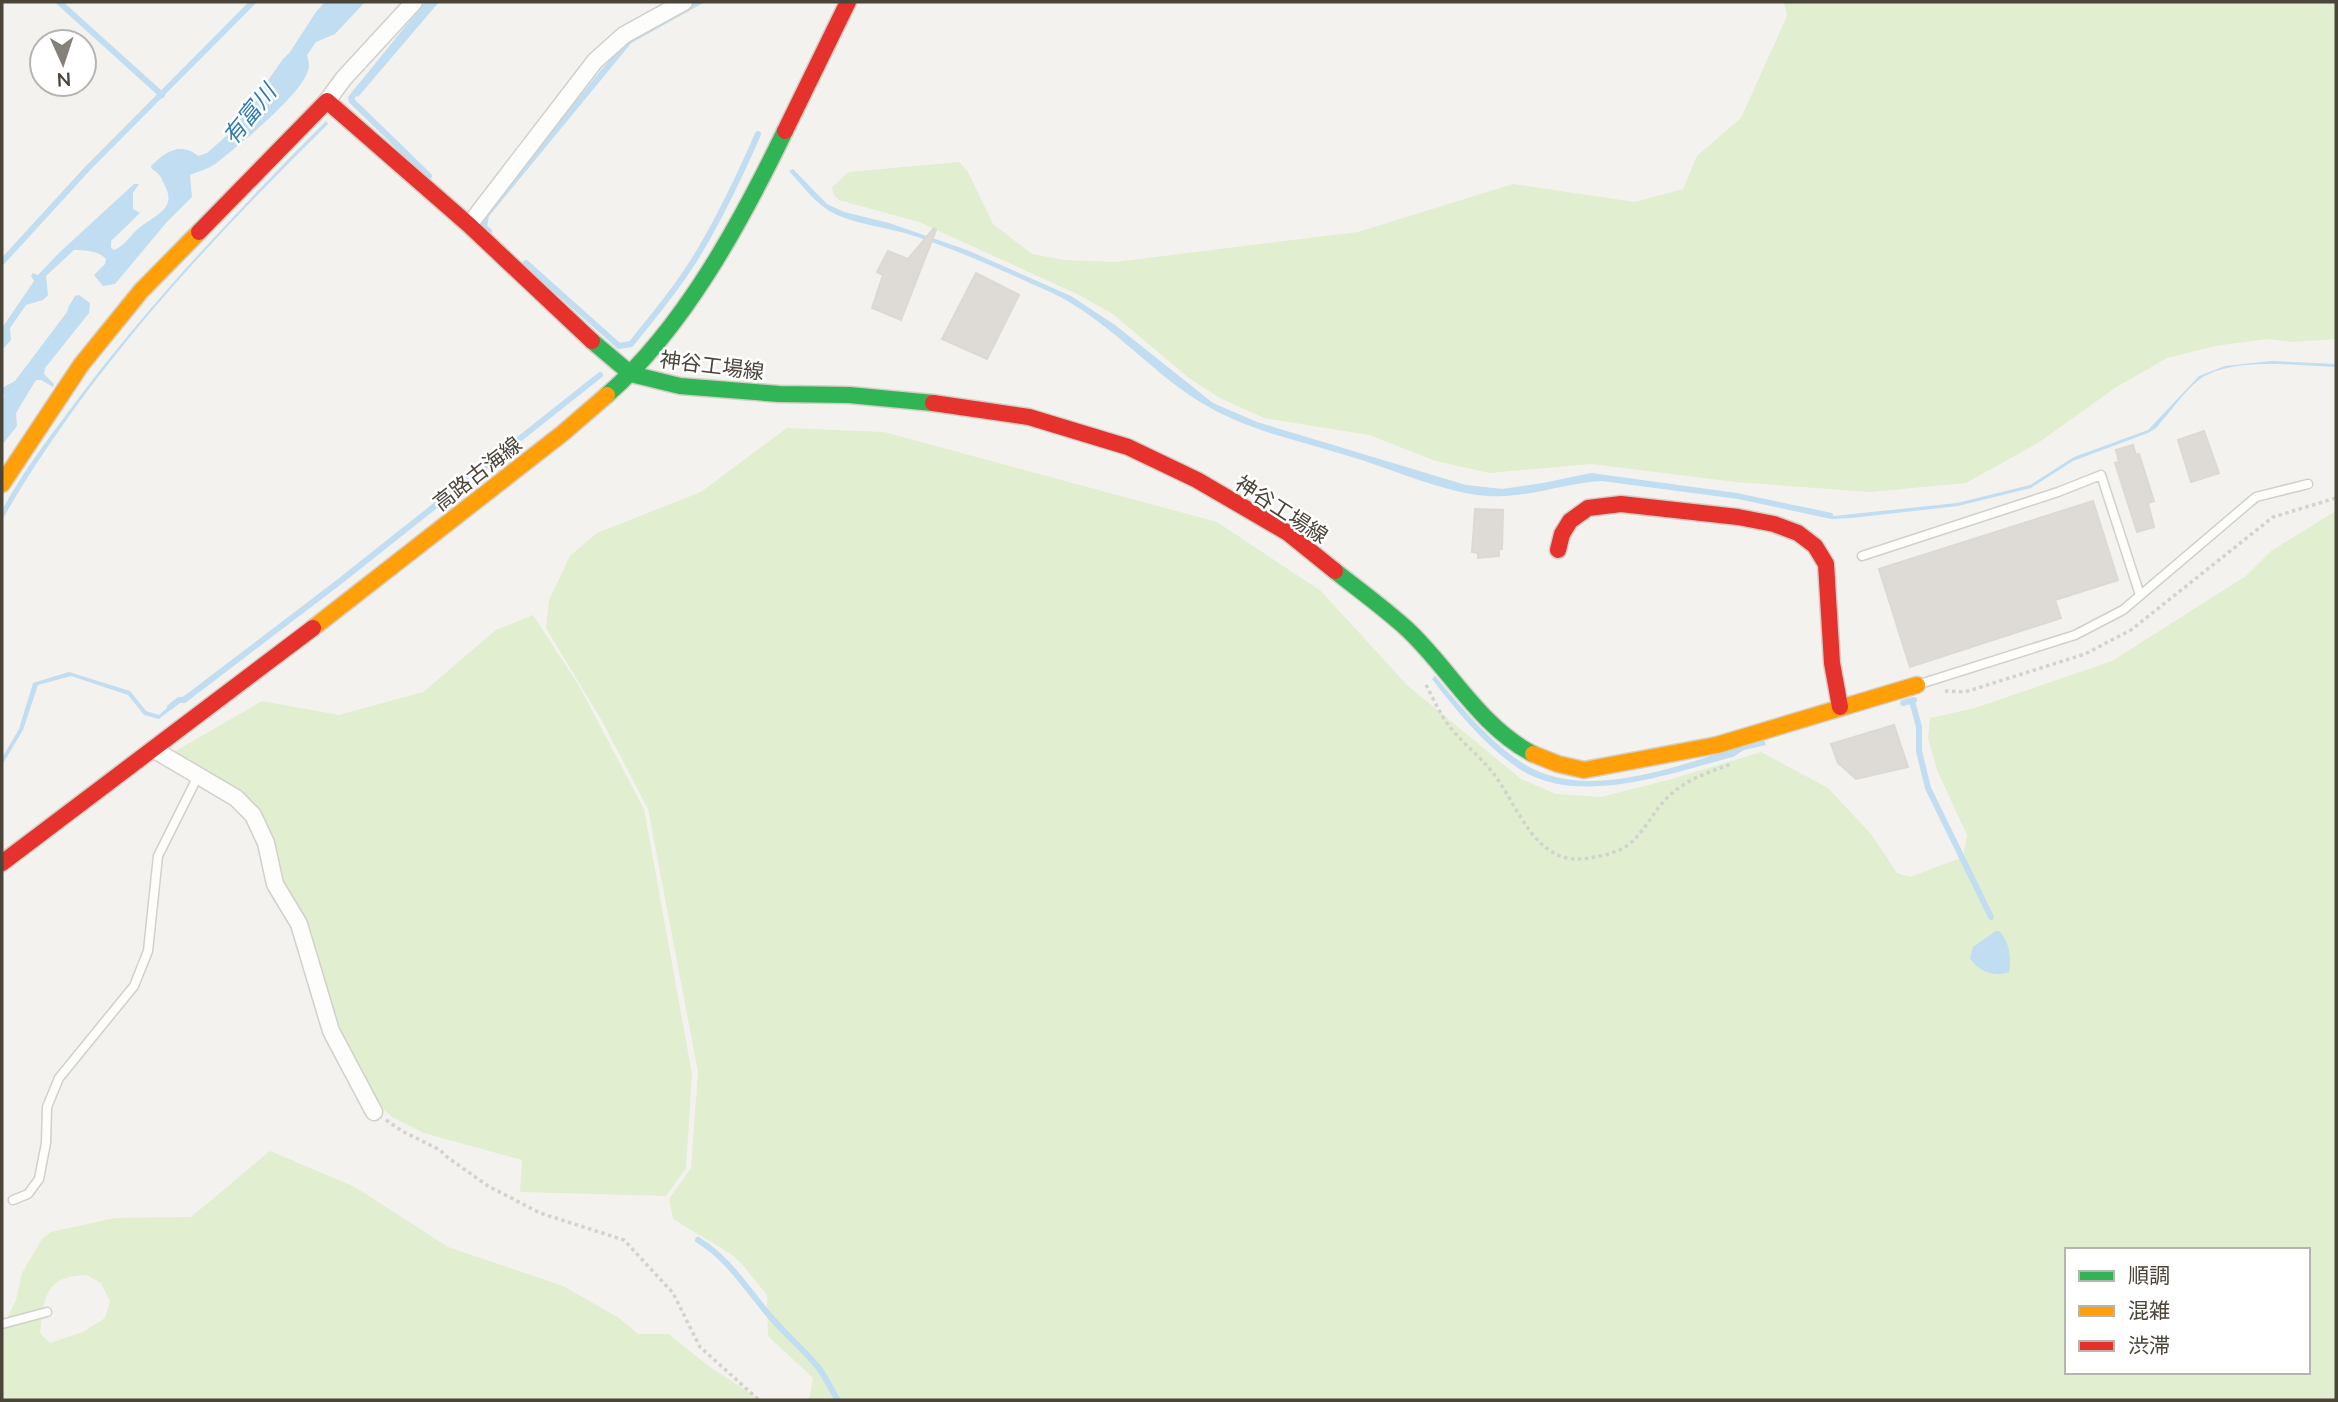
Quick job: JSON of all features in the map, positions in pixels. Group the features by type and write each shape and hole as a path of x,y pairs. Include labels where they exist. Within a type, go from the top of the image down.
{"street":[{"path":"2,484 81,365 141,291 327,101 344,78 414,2"},
{"path":"468,225 596,61 624,34 684,2"},
{"name":"高路古海線","path":"2,863 552,442 631,374 669,327 714,262 772,158 848,2"},
{"path":"327,101 631,374"},
{"name":"神谷工場線","path":"631,374 680,386 779,394 849,395 956,405 1029,417 1129,447 1197,480 1288,533 1408,630 1500,731 1530,753 1558,764 1584,770 1717,745 1917,685"},
{"path":"1558,550 1562,534 1570,521 1588,509 1620,503 1774,523 1798,533 1815,547 1826,564 1832,663 1840,707"},
{"path":"153,749 236,799 253,815 266,843 275,884 299,924 331,1031 374,1112"}],"lane":[{"path":"1861,556 2058,492 2101,475 2140,595"},
{"path":"1917,685 2075,635 2123,610 2256,497 2308,484"},
{"path":"13,1200 28,1194 39,1179 46,1143 47,1107 59,1078 134,986 148,951 158,856 198,776"},
{"path":"2,1324 47,1312"}],"path":[{"path":"374,1112 402,1131 440,1150 488,1186 540,1213 624,1240 673,1293 701,1347 759,1400"}],"green space":[{"path":"1784,2 2336,2 2336,339 2292,342 2268,339 2215,346 2167,358 2115,388 2038,443 1966,483 1870,492 1735,482 1591,464 1489,473 1436,461 1369,435 1264,418 1220,398 1189,378 1113,314 1077,294 919,222 839,200 832,187 849,172 959,162 968,172 993,224 1032,254 1064,260 1115,262 1358,232 1513,184 1635,202 1683,189 1697,156 1741,118 1787,16"},
{"path":"787,428 884,432 1217,522 1321,591 1407,685 1521,779 1556,794 1601,797 1761,752 1828,788 1871,834 1897,873 1910,877 1963,857 1967,835 1937,770 1928,738 1930,718 1975,708 2112,661 2246,576 2271,551 2336,511 2336,1400 809,1400 813,1378 768,1336 767,1295 731,1254 673,1219 669,1199 691,1168 698,1072 648,809 602,721 546,628 549,600 570,556 597,533 701,492"},
{"path":"533,615 578,684 644,809 692,1074 686,1168 666,1196 520,1192 522,1160 424,1133 392,1117 357,1076 299,912 280,881 270,830 261,811 242,795 174,752 262,701 339,715 423,692 496,630"},
{"path":"270,1151 355,1187 448,1247 563,1286 619,1318 638,1334 669,1334 707,1365 761,1400 2,1400 2,1328 16,1300 22,1273 42,1239 51,1232 115,1218 191,1217","holes":["86,1275 101,1283 110,1301 105,1318 83,1332 50,1343 40,1333 43,1309 54,1284 72,1276"]}],"water":[{"name":"有富川","path":"325,2 365,2 335,34 316,42 307,55 309,66 306,76 271,116 216,163 190,175 192,197 166,223 115,284 103,286 94,275 105,264 106,259 103,256 92,251 74,250 46,276 48,295 43,300 26,305 10,328 11,340 2,350 2,328 34,281 31,276 33,273 38,275 134,184 139,184 133,193 133,209 140,213 111,241 111,248 114,250 121,246 139,228 163,211 168,194 160,176 151,166 173,150 185,149 198,156 207,153 232,131 237,115 252,103"},
{"path":"425,2 439,2 358,97 353,91"},
{"path":"326,121 328,124 194,263 111,361 35,465 2,520 2,510 32,462 143,317 202,250"},
{"path":"793,169 827,204 844,212 889,223 967,250 1071,296 1115,325 1213,403 1257,422 1466,485 1502,489 1591,473 1737,493 1832,513 1834,516 1957,503 2030,485 2074,457 2148,430 2199,376 2225,366 2271,361 2336,364 2336,367 2266,364 2230,367 2214,372 2195,383 2156,428 2148,433 2073,461 2031,488 1958,506 1831,519 1738,499 1602,481 1516,495 1471,494 1254,428 1216,411 1178,387 1107,328 1069,302 946,247 835,214 810,195 789,171"},
{"path":"79,295 90,303 89,313 45,368 44,374 54,384 53,387 36,380 16,413 17,426 2,445 2,388 15,381 67,312 75,296"},
{"path":"69,672 130,691 146,711 159,715 175,701 178,704 159,719 144,715 128,695 71,676 38,685 23,730 2,765 2,758 19,729 33,683"},
{"path":"1435,676 1497,744 1521,762 1548,775 1578,780 1609,780 1674,767 1764,740 1766,745 1744,750 1733,757 1624,784 1568,785 1542,780 1518,768 1482,738 1432,679"},
{"path":"1996,931 2005,939 2009,950 2009,972 2004,974 1987,972 1970,958 1973,947"}],"building":[{"path":"934,228 936,230 901,320 872,308 883,275 877,272 888,251 908,259"},
{"path":"976,273 1019,295 987,359 942,339"},
{"path":"2204,431 2219,473 2191,482 2178,440"},
{"path":"2133,445 2136,455 2139,454 2154,501 2148,503 2154,527 2137,532 2115,463 2119,462 2116,450"},
{"path":"2093,501 2118,580 2055,600 2061,618 1910,667 1879,569"},
{"path":"1475,509 1503,510 1502,549 1499,549 1499,556 1478,558 1478,553 1472,552"},
{"path":"1894,725 1908,767 1856,779 1838,763 1831,744"}],"waterway":[{"path":"59,2 162,95"},
{"path":"2,262 88,168 253,2"},
{"path":"489,231 484,227 486,215 629,41 699,2"},
{"path":"360,87 351,98 352,101 429,176"},
{"path":"526,263 619,346 631,344 694,260 724,206 758,134"},
{"path":"170,707 179,700 184,700 339,582 600,375"},
{"path":"1903,703 1914,700"},
{"path":"1912,701 1919,727 1919,751 1928,788 1991,917"},
{"path":"698,1240 728,1265 775,1322 812,1360 838,1400"}],"traffic: fast":[{"path":"607,395 635,368 686,306 730,237 785,131"},
{"path":"592,341 631,374 680,386 779,394 849,395 933,403"},
{"path":"1335,571 1407,629 1481,713 1514,742 1533,754"}],"traffic: slow":[{"path":"2,484 81,365 141,291 199,232"},
{"path":"313,628 563,433 607,395"},
{"path":"1533,754 1584,770 1717,745 1917,685"}],"traffic: jam":[{"path":"785,131 848,2"},
{"path":"199,232 327,101 469,225 592,341"},
{"path":"933,403 1029,417 1128,447 1197,480 1288,533 1335,571"},
{"path":"1558,550 1562,534 1570,521 1588,508 1621,504 1738,517 1774,524 1798,533 1815,546 1826,564 1832,663 1840,707"},
{"path":"2,863 313,628"}]}
